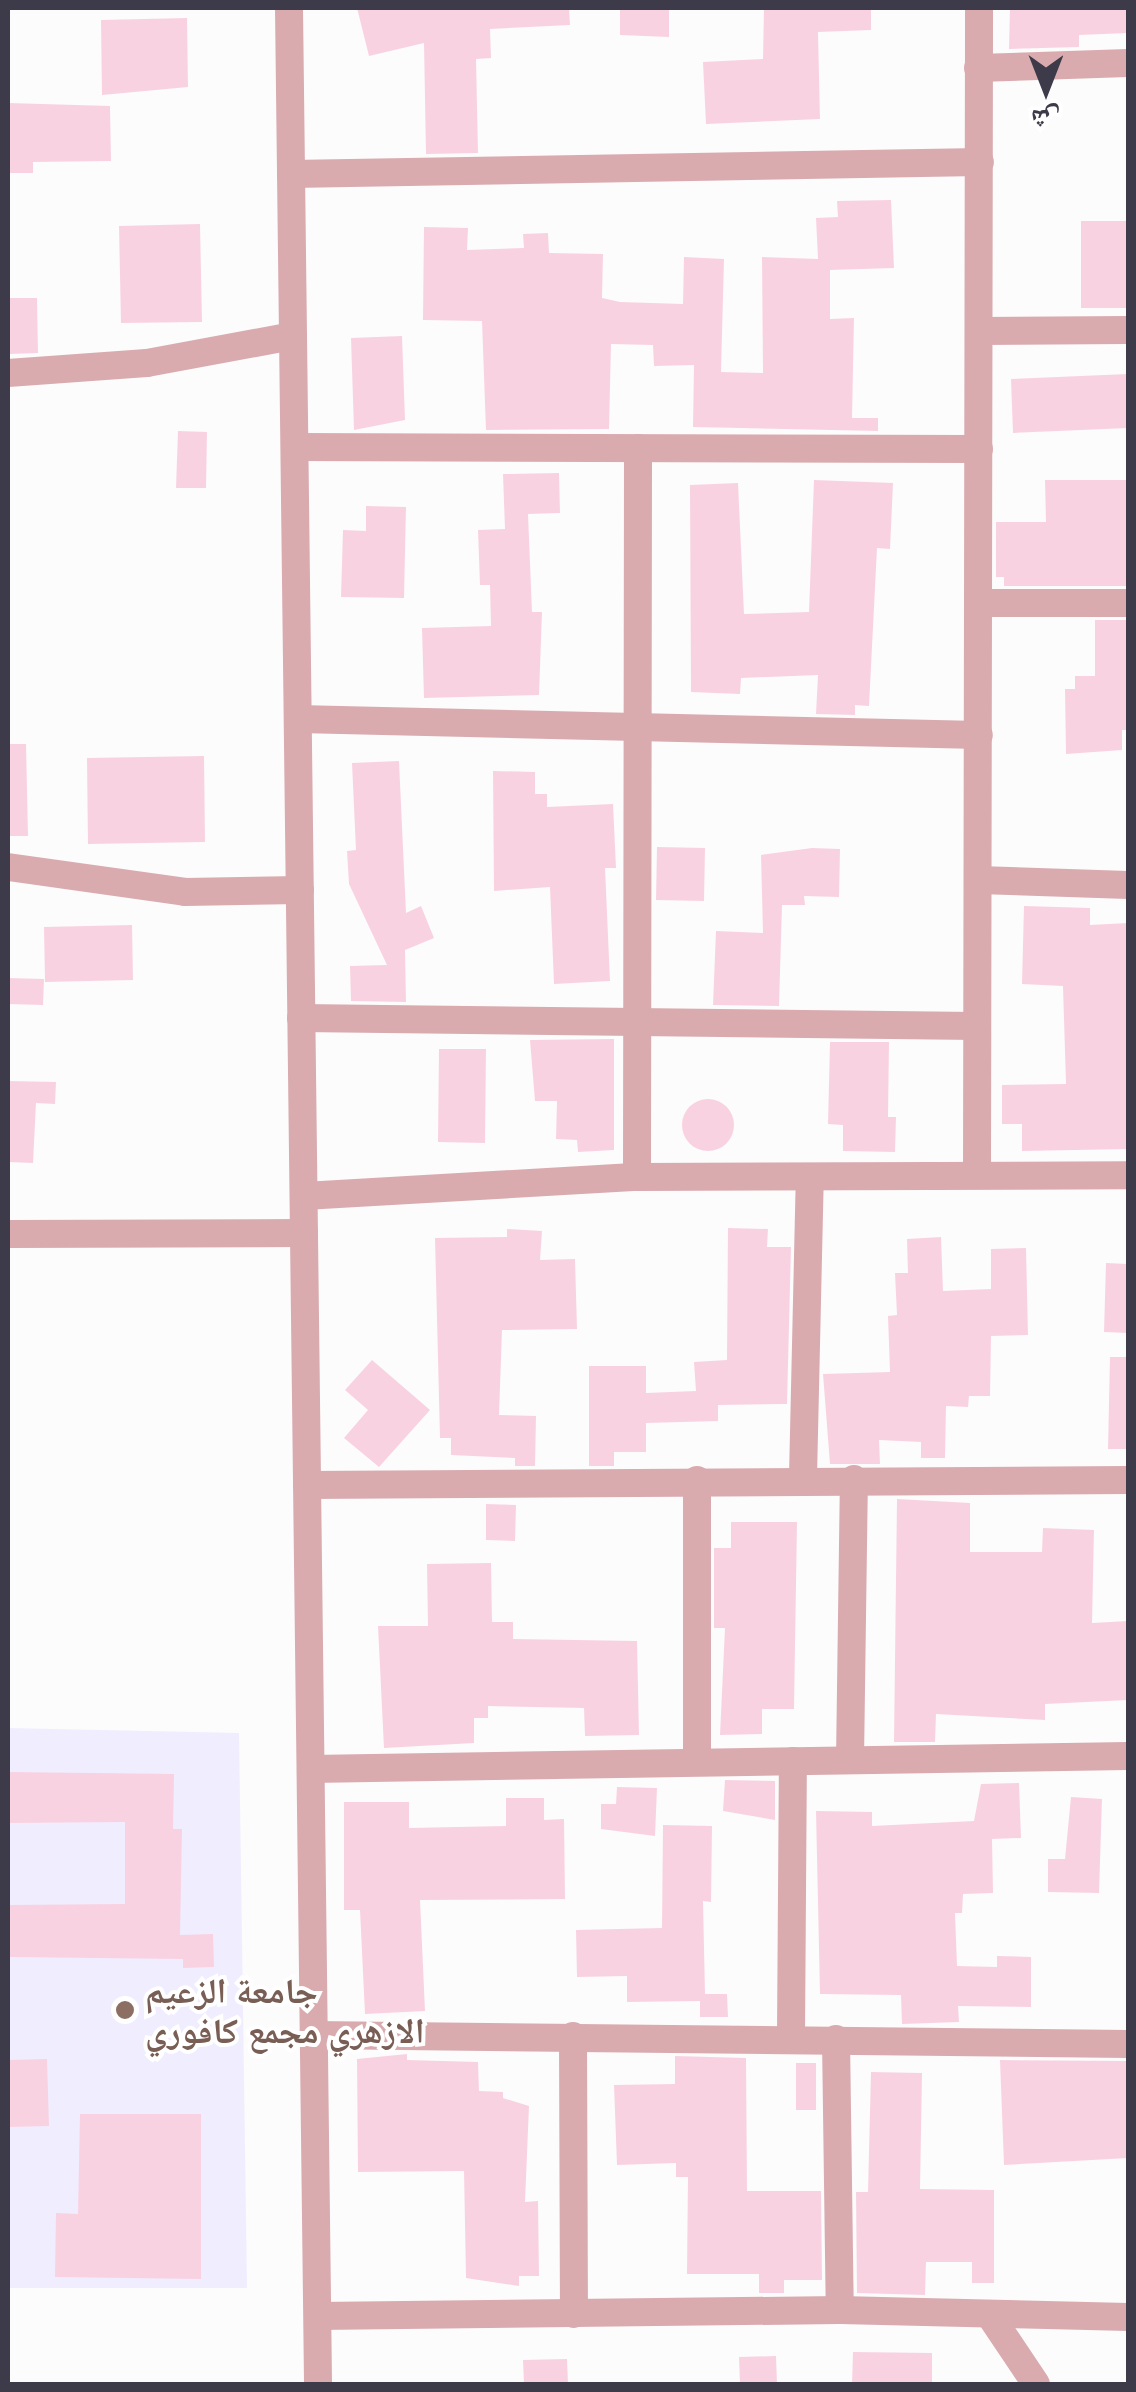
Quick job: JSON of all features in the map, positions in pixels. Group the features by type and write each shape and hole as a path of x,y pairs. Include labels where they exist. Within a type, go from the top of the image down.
{"street":[{"path":"289,8 318,2384"},
{"path":"977,1176 979,8"},
{"path":"978,68 1128,63"},
{"path":"291,174 980,162"},
{"path":"980,331 1128,330"},
{"path":"8,372 147,363 293,336"},
{"path":"294,447 980,449"},
{"path":"638,448 638,1177"},
{"path":"979,602 1128,602"},
{"path":"298,719 979,735"},
{"path":"8,866 185,892 300,890"},
{"path":"978,880 1128,885"},
{"path":"302,1018 976,1026"},
{"path":"304,1196 638,1177 1128,1175"},
{"path":"803,1477 810,1177"},
{"path":"8,1234 304,1234"},
{"path":"307,1484 803,1477 1128,1480"},
{"path":"850,1760 854,1479"},
{"path":"696,1762 698,1480"},
{"path":"311,1769 1128,1756"},
{"path":"790,2036 793,1761"},
{"path":"314,2036 790,2036 1128,2044"},
{"path":"573,2036 574,2314"},
{"path":"836,2039 840,2310"},
{"path":"318,2316 840,2310 1128,2317"},
{"path":"989,2314 1036,2384"}],"shaded area":[{"name":"جامعة الزعيم الازهري مجمع كافوري","path":"8,1728 239,1733 247,2288 8,2288"}],"building":[{"path":"357,8 569,8 570,25 490,29 491,58 476,59 478,153 426,154 424,43 369,56"},
{"path":"620,8 669,8 669,37 620,35"},
{"path":"764,8 871,8 871,30 818,32 820,119 706,124 703,62 763,59"},
{"path":"1010,8 1128,8 1128,33 1079,35 1079,47 1009,49"},
{"path":"187,18 188,87 102,95 101,20"},
{"path":"8,103 110,106 111,161 33,162 33,173 8,173"},
{"path":"891,200 894,268 830,270 830,319 854,318 852,418 878,418 878,431 693,427 694,365 654,366 653,345 611,344 609,429 486,430 482,321 423,320 424,227 468,228 467,250 524,248 523,234 548,233 549,253 603,254 602,298 620,302 683,304 684,257 724,259 721,372 763,373 762,257 818,259 816,218 838,217 837,201"},
{"path":"1081,221 1128,221 1128,308 1081,308"},
{"path":"200,224 202,322 121,323 119,226"},
{"path":"8,298 37,298 38,353 8,354"},
{"path":"402,336 405,420 354,430 351,338"},
{"path":"1128,374 1128,428 1013,433 1011,379"},
{"path":"178,431 207,432 206,488 176,488"},
{"path":"559,473 560,513 528,514 532,612 542,612 539,695 424,698 422,628 491,626 490,585 480,585 478,530 505,529 503,474"},
{"path":"814,480 893,483 890,549 877,548 869,706 855,705 855,715 816,714 818,675 741,678 740,694 691,692 690,485 738,483 744,614 809,612"},
{"path":"1045,480 1128,480 1128,586 1004,586 1004,577 996,577 996,522 1046,522"},
{"path":"366,506 406,507 404,598 341,597 343,530 366,531"},
{"path":"1095,620 1128,620 1128,730 1122,730 1122,750 1066,754 1065,689 1075,689 1075,676 1095,676"},
{"path":"8,744 26,744 28,836 8,836"},
{"path":"204,756 205,842 88,844 87,758"},
{"path":"399,761 406,913 421,906 434,938 405,950 406,1002 351,1001 350,966 387,965 349,884 347,851 356,850 352,763"},
{"path":"493,771 535,772 535,794 547,794 547,807 613,804 616,868 605,868 610,981 554,984 550,887 494,891"},
{"path":"657,847 705,848 704,901 656,900"},
{"path":"812,848 840,849 839,897 804,896 805,905 782,905 779,1006 713,1005 716,931 763,933 761,855"},
{"path":"1024,906 1090,908 1090,925 1128,923 1128,1149 1022,1151 1022,1124 1002,1124 1002,1085 1066,1084 1063,986 1022,984"},
{"path":"132,925 133,980 45,982 44,927"},
{"path":"8,978 44,979 43,1005 8,1004"},
{"path":"614,1039 614,1150 578,1152 577,1140 556,1139 557,1101 535,1101 530,1040"},
{"path":"830,1042 889,1042 888,1117 896,1117 895,1152 843,1151 843,1125 828,1124"},
{"path":"439,1049 486,1049 485,1143 438,1142"},
{"path":"8,1081 56,1082 55,1104 36,1103 33,1163 8,1162"},
{"path":"708,1099 726,1107 734,1125 726,1143 708,1151 690,1143 682,1125 690,1107"},
{"path":"728,1228 768,1229 767,1247 791,1247 787,1404 718,1405 718,1421 646,1423 646,1452 614,1452 614,1466 589,1466 589,1366 646,1366 646,1393 696,1391 694,1362 727,1360"},
{"path":"507,1229 542,1231 540,1260 575,1259 577,1329 502,1330 499,1415 536,1416 535,1466 515,1466 515,1458 451,1455 451,1438 440,1438 435,1238 507,1237"},
{"path":"941,1237 943,1291 991,1289 991,1249 1026,1248 1028,1335 991,1336 990,1396 969,1396 968,1407 946,1406 945,1458 921,1458 921,1442 879,1440 880,1464 830,1464 823,1374 890,1372 888,1316 897,1315 895,1273 908,1273 907,1239"},
{"path":"1106,1263 1128,1264 1128,1333 1104,1332"},
{"path":"1110,1357 1128,1357 1128,1449 1108,1449"},
{"path":"372,1360 430,1410 379,1467 344,1438 368,1410 345,1390"},
{"path":"897,1499 970,1503 970,1552 1042,1552 1043,1528 1094,1530 1092,1623 1128,1621 1128,1700 1045,1704 1045,1720 936,1714 935,1742 894,1742"},
{"path":"486,1504 516,1505 515,1541 486,1540"},
{"path":"731,1522 797,1522 794,1709 762,1709 762,1734 720,1735 725,1628 714,1628 714,1548 731,1548"},
{"path":"491,1563 492,1622 513,1622 513,1639 637,1641 639,1735 585,1736 584,1708 488,1706 488,1718 474,1718 474,1743 384,1748 378,1626 428,1626 427,1564"},
{"path":"8,1772 174,1774 173,1829 182,1829 180,1935 213,1934 214,1967 183,1968 183,1959 8,1957 8,1905 125,1904 125,1822 8,1823"},
{"path":"725,1780 775,1781 775,1820 723,1811"},
{"path":"1019,1783 1021,1838 992,1839 993,1893 963,1894 962,1913 955,1913 957,1966 997,1967 997,1956 1031,1957 1031,2007 958,2006 959,2022 902,2024 901,1995 820,1994 816,1811 872,1812 872,1826 974,1821 981,1784"},
{"path":"617,1787 657,1788 655,1836 601,1829 601,1804 616,1804"},
{"path":"1071,1797 1102,1799 1099,1893 1048,1892 1048,1859 1065,1859"},
{"path":"506,1798 544,1798 544,1820 564,1819 565,1899 420,1900 425,2011 365,2014 360,1910 344,1910 344,1802 409,1802 409,1828 506,1826"},
{"path":"663,1825 712,1826 711,1902 703,1901 705,1994 727,1994 728,2017 700,2017 700,2001 627,2002 627,1976 577,1977 576,1930 662,1928"},
{"path":"407,2054 407,2060 478,2062 479,2091 503,2092 503,2098 529,2106 525,2202 538,2201 539,2276 519,2276 519,2286 466,2278 464,2171 358,2172 357,2059"},
{"path":"675,2056 746,2058 747,2191 821,2191 822,2280 784,2280 784,2293 759,2293 759,2274 687,2274 688,2177 676,2177 676,2163 617,2165 614,2085 675,2084"},
{"path":"47,2059 49,2126 8,2127 8,2060"},
{"path":"1000,2060 1128,2061 1128,2158 1004,2165"},
{"path":"796,2063 816,2063 816,2110 796,2110"},
{"path":"871,2072 922,2073 920,2189 994,2190 994,2283 972,2283 972,2262 926,2262 925,2295 857,2293 856,2192 868,2192"},
{"path":"80,2114 201,2114 201,2279 55,2277 56,2213 78,2214"},
{"path":"853,2352 932,2353 932,2384 852,2384"},
{"path":"776,2356 777,2384 740,2384 739,2357"},
{"path":"567,2359 568,2384 524,2384 523,2360"}],"place":[{"name":"جامعة الزعيم الازهري مجمع كافوري","path":"125,2010"}]}
